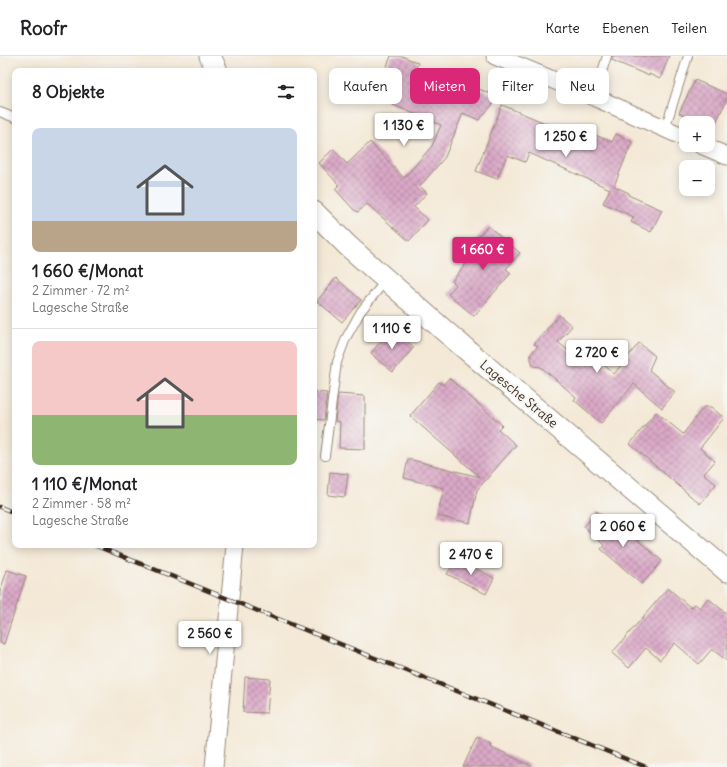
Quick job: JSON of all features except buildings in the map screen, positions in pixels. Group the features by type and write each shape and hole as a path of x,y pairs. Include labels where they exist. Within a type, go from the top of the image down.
{"street":[{"path":"210,56 216,68"},
{"path":"494,56 556,81"},
{"path":"609,104 679,135"},
{"path":"715,151 727,156"},
{"name":"Lagesche Straße","path":"317,215 348,246 386,280 727,571"},
{"path":"214,767 235,548"}],"lane":[{"path":"603,68 607,56"},
{"path":"665,129 688,56"},
{"path":"0,112 12,117"},
{"path":"325,456 337,362 346,338 361,311 386,280"}],"railway":[{"path":"0,507 12,512"},
{"path":"101,548 646,767"}]}
